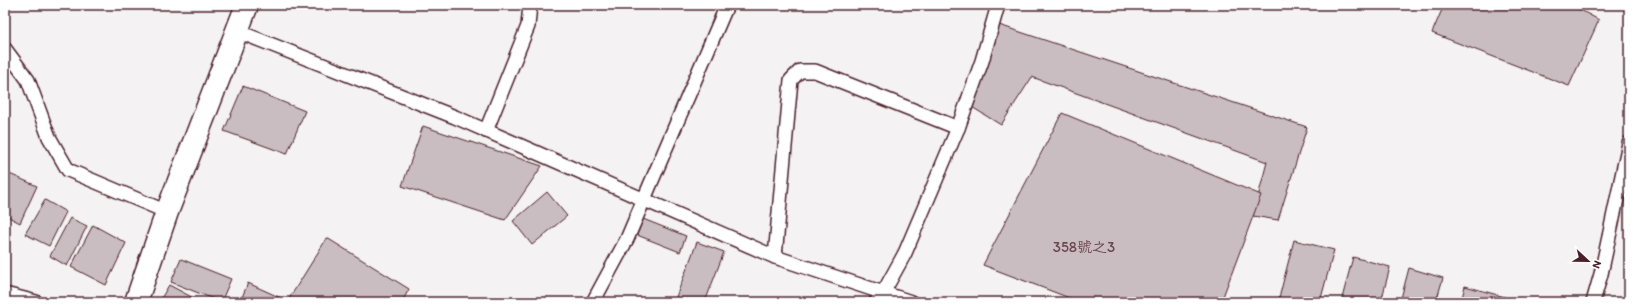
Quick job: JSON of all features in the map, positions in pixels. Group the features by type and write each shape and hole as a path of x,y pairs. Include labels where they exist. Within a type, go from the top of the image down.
{"main road":[{"path":"136,302 167,212 247,5"}],"lane":[{"path":"486,131 528,26 530,5"},
{"path":"593,302 627,239 727,5"},
{"path":"880,297 905,253 958,128 982,61 998,5"},
{"path":"236,31 455,117 775,257 880,297 911,302"},
{"path":"5,49 28,80 49,136 68,170 167,212"},
{"path":"775,257 791,80 800,71 814,71 958,128"},
{"path":"1593,302 1601,274 1629,143"},
{"path":"5,294 36,302"}],"building":[{"path":"1444,5 1571,5 1599,20 1569,86 1432,33"},
{"path":"993,23 1307,127 1278,220 1253,216 1267,162 1032,77 1001,125 967,104"},
{"path":"243,86 305,111 287,154 224,131"},
{"path":"1062,113 1261,195 1221,302 1080,302 983,265"},
{"path":"423,126 542,166 505,220 402,186"},
{"path":"5,172 37,186 20,223 5,215"},
{"path":"547,192 567,216 532,245 513,221"},
{"path":"45,200 66,212 49,246 25,234"},
{"path":"70,218 87,226 67,266 50,256"},
{"path":"643,219 686,236 680,252 637,235"},
{"path":"93,225 126,243 106,285 71,267"},
{"path":"327,238 409,289 402,302 287,302"},
{"path":"1294,240 1334,250 1320,302 1278,302"},
{"path":"697,242 724,252 705,302 688,302 676,297"},
{"path":"1353,257 1390,267 1381,302 1341,302"},
{"path":"181,259 231,279 221,302 171,282"},
{"path":"1409,268 1443,278 1436,302 1400,302"},
{"path":"248,283 281,298 280,302 240,302"},
{"path":"169,285 201,302 159,302"},
{"path":"1465,286 1505,297 1504,302 1461,302"}]}
